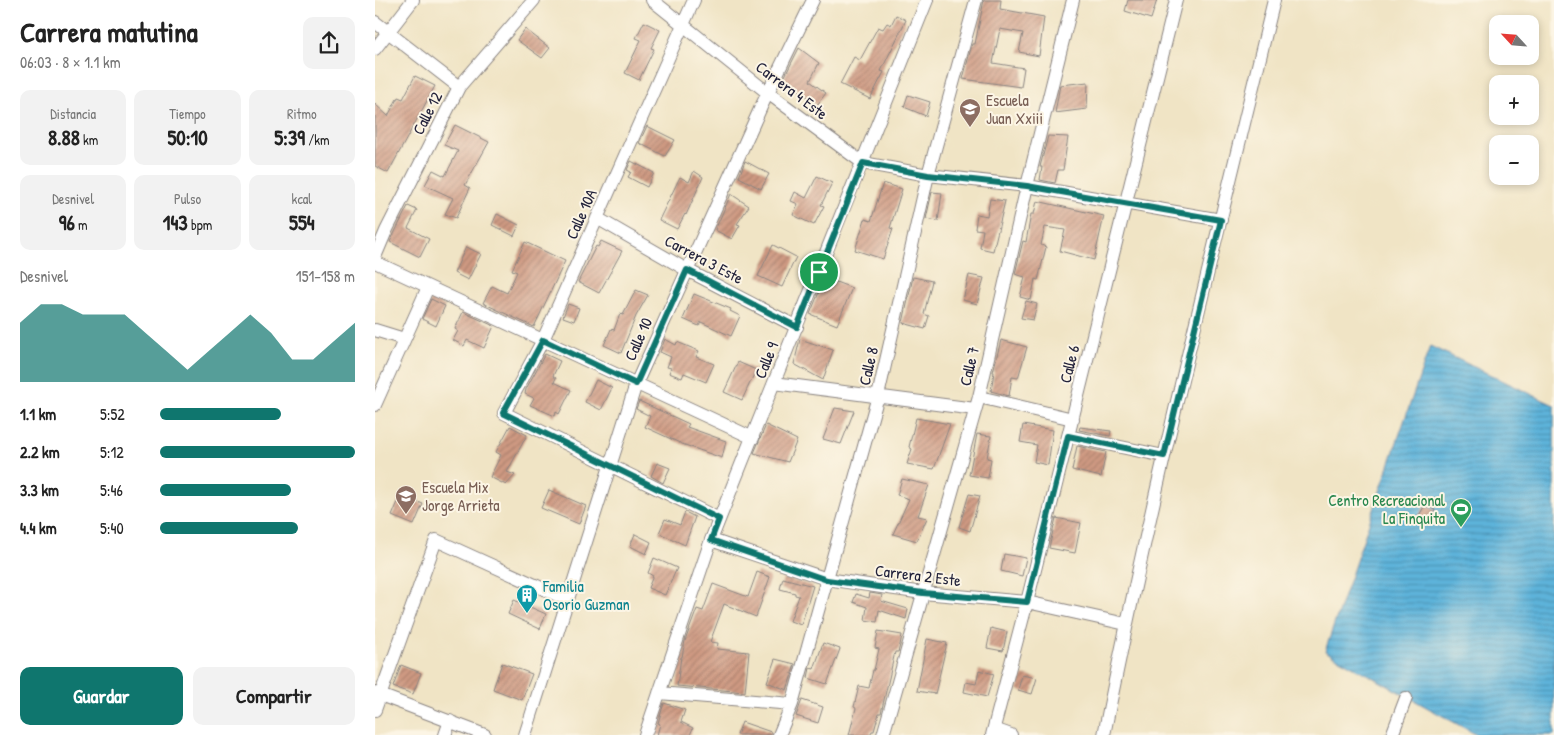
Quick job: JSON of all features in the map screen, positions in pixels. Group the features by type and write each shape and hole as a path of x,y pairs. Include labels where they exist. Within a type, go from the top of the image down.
{"street":[{"path":"375,49 413,0"},
{"name":"Calle 12","path":"375,257 386,231 459,87 534,0"},
{"name":"Carrera 4 Este","path":"652,0 768,93 863,163 928,175 1027,186 1221,220"},
{"name":"Calle 10A","path":"611,466 503,413 543,340 694,0"},
{"name":"Calle 10","path":"525,735 636,384 768,93 813,0"},
{"name":"Calle 9","path":"645,735 719,519 927,0"},
{"name":"Calle 8","path":"779,735 792,704 878,396 928,175 976,0"},
{"name":"Calle 7","path":"883,735 977,403 1027,186 1073,0"},
{"name":"Calle 6","path":"993,732 1073,419 1176,0"},
{"path":"1104,735 1126,624 1164,456 1274,0"},
{"path":"375,22 459,87"},
{"name":"Carrera 3 Este","path":"597,218 687,270 797,327"},
{"path":"375,262 753,438"},
{"path":"375,405 428,286"},
{"path":"375,330 404,339"},
{"path":"774,383 878,396 977,403 1073,419"},
{"path":"1068,436 1164,456"},
{"path":"611,466 719,519"},
{"path":"375,710 377,694 436,540 568,600"},
{"name":"Carrera 2 Este","path":"711,540 827,580 923,593 1027,602 1126,624"},
{"path":"659,693 792,704"},
{"path":"377,694 485,735"},
{"path":"1391,735 1406,698"},
{"path":"445,735 450,721"},
{"path":"993,732 1011,735"}],"water":[{"name":"Centro Recreacional La Finquita","path":"1430,346 1554,405 1554,735 1477,735 1325,651"}],"building":[{"path":"984,0 1001,0 1000,9 1044,17 1039,56 1019,52 1023,33 1000,29 993,63 1024,68 1021,87 963,79 972,44 975,44"},
{"path":"1128,0 1157,0 1151,19 1125,11"},
{"path":"896,15 906,20 881,71 884,72 870,99 840,84 854,57 860,60 878,27 883,29 887,23 891,25"},
{"path":"644,22 660,30 651,48 654,49 639,80 625,73 641,40 636,38"},
{"path":"525,29 550,48 542,58 517,40"},
{"path":"799,48 819,63 810,81 826,93 817,105 784,78"},
{"path":"415,76 435,86 388,173 375,166 375,104 388,116 398,97 403,99"},
{"path":"1088,82 1087,109 1055,113 1060,85"},
{"path":"908,95 930,102 926,116 904,107"},
{"path":"455,125 489,142 465,185 470,188 456,218 445,214 453,198 425,185 433,170 445,176 458,151 444,145"},
{"path":"647,126 675,140 665,156 639,143"},
{"path":"1048,136 1068,137 1063,170 1058,170 1055,183 1040,180 1042,167 1040,167"},
{"path":"631,161 654,173 647,187 628,177 631,172 627,170"},
{"path":"745,161 769,174 761,189 739,177"},
{"path":"694,171 703,177 686,215 677,229 659,220 680,177 689,182"},
{"path":"817,176 832,183 821,205 824,206 814,225 793,215 798,204 791,201 795,192 806,198"},
{"path":"883,183 902,189 890,228 893,229 883,259 855,250 865,219 871,221"},
{"path":"932,192 942,193 938,221 926,219"},
{"path":"731,194 749,206 737,224 740,225 732,239 715,230"},
{"path":"990,199 1005,201 993,251 980,248 983,230 975,229 977,214 987,216"},
{"path":"1037,201 1104,216 1094,260 1060,251 1065,230 1045,227 1041,245 1046,247 1038,280 1035,279 1031,300 1020,297 1025,277 1015,274 1023,241 1026,242 1031,214 1034,214"},
{"path":"408,206 417,210 408,228 429,239 420,257 390,242"},
{"path":"497,214 519,225 514,236 492,225"},
{"path":"601,241 622,251 599,293 578,282 596,246 598,247"},
{"path":"525,242 565,261 534,327 483,303 492,286 507,293 517,272 512,270"},
{"path":"773,245 796,257 782,287 758,276"},
{"path":"466,247 481,254 468,280 454,273"},
{"path":"969,275 984,278 977,304 963,300"},
{"path":"913,277 932,281 924,314 929,316 925,329 903,323"},
{"path":"825,278 852,288 837,325 810,314"},
{"path":"636,290 648,295 636,316 621,353 604,345 611,329 614,330 620,314 623,315"},
{"path":"694,294 731,309 730,311 740,316 731,336 701,322 699,326 683,319"},
{"path":"431,299 445,306 436,326 422,319"},
{"path":"1026,301 1037,304 1033,320 1021,318"},
{"path":"568,304 579,308 574,321 563,317"},
{"path":"463,312 494,326 484,348 467,340 464,346 453,340 458,331 455,329"},
{"path":"665,339 676,345 677,342 699,351 696,357 714,364 706,382 684,373 682,378 669,373 671,368 667,367 671,357 660,352"},
{"path":"800,339 833,350 823,380 794,364"},
{"path":"1001,340 1027,347 1018,378 1012,377 1009,396 991,391 993,372"},
{"path":"545,354 560,361 553,376 556,378 554,382 571,390 559,414 556,412 555,416 530,405 534,398 525,394"},
{"path":"738,362 756,370 742,400 724,392"},
{"path":"596,380 612,388 601,410 585,402"},
{"path":"639,401 689,424 687,427 726,441 722,458 682,444 645,427 650,416 636,409"},
{"path":"835,408 854,411 841,444 823,439"},
{"path":"916,418 950,424 934,469 907,464 912,449 909,447"},
{"path":"766,425 797,440 788,462 754,453"},
{"path":"1023,425 1053,430 1048,465 1034,462 1037,445 1020,442"},
{"path":"510,426 527,435 507,472 515,475 506,485 490,477 501,455 496,452"},
{"path":"1080,427 1111,431 1110,436 1079,430"},
{"path":"977,434 991,436 987,458 991,459 988,478 969,475"},
{"path":"1077,446 1106,452 1101,477 1072,470"},
{"path":"657,463 670,468 663,483 651,476"},
{"path":"902,479 929,485 918,516 927,518 917,541 893,534 909,499 897,495"},
{"path":"549,490 586,506 579,524 541,508"},
{"path":"969,494 980,496 970,531 959,527"},
{"path":"401,495 423,504 414,525 392,516"},
{"path":"1425,505 1435,510 1427,525 1417,519"},
{"path":"685,512 695,517 685,545 659,533 665,519 680,525"},
{"path":"1056,518 1081,523 1075,553 1049,548"},
{"path":"635,534 651,542 646,554 630,546"},
{"path":"1004,554 1026,558 1022,576 1001,571"},
{"path":"654,558 677,568 665,595 648,588 653,576 648,573"},
{"path":"757,572 770,577 756,617 724,604 710,642 718,643 717,649 749,652 745,692 677,686 685,641 697,609 703,611 713,584 748,597"},
{"path":"783,578 813,586 801,625 790,621 799,596 780,589"},
{"path":"870,593 882,595 881,601 908,609 906,619 879,610 877,622 865,620 867,607 853,602 856,594 869,598"},
{"name":"Familia Osorio Guzman","path":"514,600 546,614 540,629 508,614"},
{"path":"991,628 1007,632 1003,651 987,648"},
{"path":"878,631 902,635 900,645 898,652 895,652 881,713 879,713 874,731 870,735 849,735 859,686 869,688 879,649 875,648"},
{"path":"927,639 947,643 935,694 917,691"},
{"path":"823,643 840,649 827,684 808,678 810,668 814,669"},
{"path":"775,659 795,664 787,690 767,682"},
{"path":"502,663 532,674 522,700 493,689"},
{"path":"401,665 421,673 413,694 393,687"},
{"path":"979,670 994,674 987,697 964,692 966,682 976,684"},
{"path":"1022,675 1037,678 1032,694 1018,690"},
{"path":"802,700 823,707 818,723 796,716"},
{"path":"664,703 685,710 681,722 693,728 690,735 657,735 660,724 658,723"},
{"path":"742,722 771,732 771,735 737,735"}],"place":[{"name":"Escuela Juan Xxiii","path":"970,128"},
{"name":"Escuela Mix Jorge Arrieta","path":"406,515"},
{"name":"Centro Recreacional La Finquita","path":"1461,528"},
{"name":"Familia Osorio Guzman","path":"527,614"}],"route":[{"path":"863,163 928,175 1027,186 1221,220 1164,456 1068,436 1027,602 923,593 827,580 711,540 719,519 503,413 543,340 636,384 687,270 797,327 819,272 863,163"}]}
